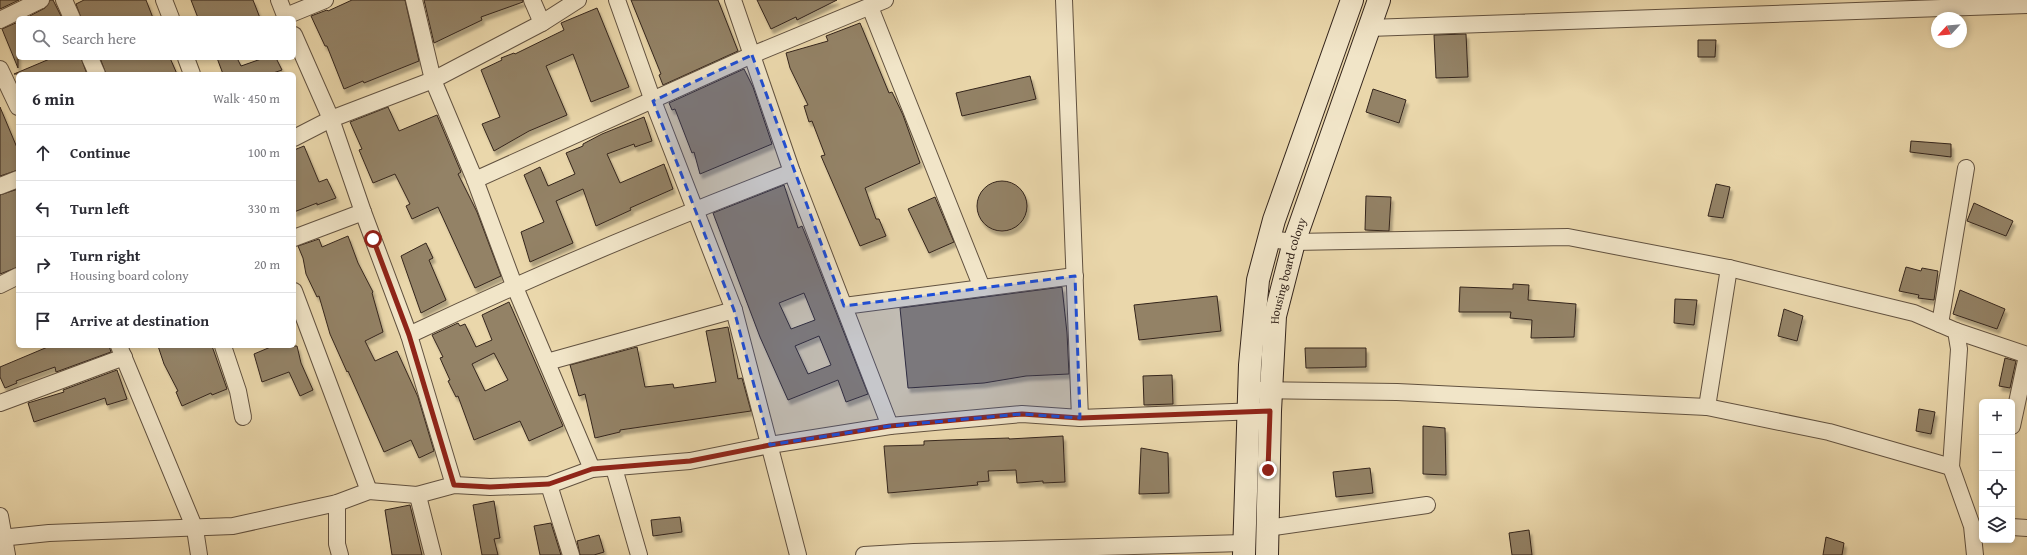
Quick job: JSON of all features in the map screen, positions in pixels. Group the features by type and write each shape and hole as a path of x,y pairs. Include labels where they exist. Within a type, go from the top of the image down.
{"street":[{"path":"0,20 41,0"},
{"path":"64,0 71,16"},
{"path":"164,0 170,16"},
{"path":"279,0 286,16"},
{"path":"288,16 325,0"},
{"path":"414,0 433,80 475,180 514,285 592,469"},
{"path":"532,0 542,24"},
{"path":"296,137 331,119 433,80 542,24 578,0"},
{"path":"617,0 653,101 734,310 798,555"},
{"path":"733,0 792,172 890,426"},
{"path":"475,180 653,101 752,55 886,0"},
{"path":"1064,0 1080,418"},
{"name":"Housing board colony","path":"1244,549 1249,389 1258,280 1274,220 1352,0"},
{"name":"Housing board colony","path":"1267,555 1270,400 1275,316 1294,242 1379,0"},
{"path":"1369,28 1863,5 2027,5"},
{"path":"870,7 982,288"},
{"path":"296,40 331,119 363,212 409,335 454,485"},
{"path":"91,60 96,72"},
{"path":"187,60 191,72"},
{"path":"0,69 10,99"},
{"path":"1940,324 1966,168"},
{"path":"409,335 514,285 696,209 792,172"},
{"path":"0,186 16,180"},
{"path":"296,237 363,212"},
{"path":"1269,239 1294,242 1568,237 1729,268 1914,313 1956,331 2027,355 2015,412"},
{"path":"1707,407 1729,268"},
{"path":"844,306 1075,276"},
{"path":"0,285 16,277"},
{"path":"296,296 369,491"},
{"path":"547,362 734,310"},
{"path":"1956,331 1959,349 1951,467 1977,526 1975,555"},
{"path":"224,348 238,391 243,417"},
{"path":"0,403 121,351 195,528 199,555"},
{"path":"1249,389 1270,400"},
{"path":"2,538 49,533 233,526 337,503 369,491 417,495 454,485 490,487 549,484 592,469 690,461 770,445 890,426 1022,414 1080,418 1248,411 1270,400 1397,392 1707,407 1829,432 1951,467"},
{"path":"614,468 639,555"},
{"path":"549,484 571,555"},
{"path":"417,495 433,555"},
{"path":"337,503 337,544 340,555"},
{"path":"1267,528 1427,505"},
{"path":"0,516 2,538 6,555"},
{"path":"2015,527 2027,528"},
{"path":"864,555 914,553 1244,549"}],"highlighted area":[{"path":"752,55 844,306 1075,276 1080,418 1022,414 890,426 770,445 734,310 653,101"}],"building":[{"path":"0,0 19,0 0,9"},
{"path":"50,0 53,0 61,16 30,16 45,8"},
{"path":"84,0 146,0 152,16 80,16 76,4"},
{"path":"191,0 253,0 259,16 197,16"},
{"path":"352,0 405,0 419,61 364,83 363,81 344,89 327,46 325,46 311,16 327,10 328,11"},
{"path":"424,0 523,0 523,2 481,17 482,20 434,43"},
{"path":"631,0 718,0 738,51 663,85 659,75 661,74"},
{"path":"757,0 837,0 797,20 796,17 771,29"},
{"path":"597,8 629,87 591,102 573,54 546,66 567,115 529,131 494,151 482,124 500,117 481,70 502,60 501,58 514,53 515,54 564,30 561,23"},
{"path":"16,23 16,60 18,60 18,68 2,29"},
{"path":"860,23 889,93 892,92 903,115 920,163 865,188 876,219 879,219 886,236 860,246 821,156 825,155 812,121 809,122 804,106 808,105 790,68 786,53 828,41 826,36"},
{"path":"1466,34 1468,77 1436,78 1434,35"},
{"path":"1698,40 1716,40 1715,57 1698,57"},
{"path":"47,60 82,60 86,72 19,72"},
{"path":"101,60 171,60 176,72 105,72"},
{"path":"218,60 238,60 241,66 258,60 277,60 282,70 276,72 222,72"},
{"path":"744,69 753,87 772,144 700,174 694,152 692,153 675,109 672,110 669,103"},
{"path":"1030,76 1036,99 962,116 956,93"},
{"path":"1373,89 1406,100 1399,123 1366,112"},
{"path":"0,107 16,145 16,171 0,176"},
{"path":"388,107 399,131 437,115 461,172 458,174 477,212 501,276 475,288 438,207 412,219 406,206 410,204 395,174 373,183 359,150 362,149 350,122"},
{"path":"644,117 652,141 635,147 634,144 607,154 620,183 664,164 673,189 630,208 631,210 596,226 583,189 556,201 573,243 530,262 521,232 544,222 524,175 540,167 548,186 575,174 566,153 583,146 583,144 602,134"},
{"path":"1911,141 1951,144 1951,157 1910,152"},
{"path":"304,146 319,182 327,179 336,198 317,205 317,203 296,211 296,149"},
{"path":"997,181 1007,181 1020,188 1027,201 1027,211 1020,224 1007,231 997,231 988,227 981,220 977,211 977,201 981,192 988,185"},
{"path":"1716,184 1730,187 1723,218 1708,216"},
{"path":"784,185 798,228 802,226 868,394 846,402 838,380 788,400 760,337 713,213","holes":["804,293 815,320 791,329 779,303","819,336 831,365 808,374 795,346"]},
{"path":"16,190 16,268 0,274 0,195"},
{"path":"1366,196 1391,197 1389,231 1365,230"},
{"path":"935,197 954,242 929,253 908,209"},
{"path":"1974,203 2013,221 2006,236 1967,221"},
{"path":"348,236 358,263 373,292 372,293 383,332 365,341 375,361 397,351 418,397 434,451 419,458 411,440 384,452 330,334 319,296 317,297 306,274 303,258 298,246 319,239 322,247"},
{"path":"426,243 433,258 429,260 446,300 421,313 401,256"},
{"path":"1906,267 1921,271 1922,268 1938,271 1934,300 1918,298 1919,295 1899,291"},
{"path":"1513,284 1529,285 1528,300 1576,304 1574,337 1531,338 1532,320 1510,318 1511,312 1459,312 1460,287 1513,289"},
{"path":"1062,287 1067,333 1069,374 1026,376 984,383 908,388 900,308"},
{"path":"1960,290 2005,309 1997,329 1953,314"},
{"path":"1217,296 1221,331 1139,340 1134,305"},
{"path":"1675,299 1697,300 1694,325 1674,323"},
{"path":"509,302 563,426 529,441 520,421 474,440 458,396 456,397 448,381 450,380 440,358 443,357 432,335 458,323 460,326 465,324 476,347 492,340 482,315","holes":["494,353 508,380 485,391 472,364"]},
{"path":"1784,309 1803,316 1797,341 1778,336"},
{"path":"728,327 738,379 742,378 751,411 620,430 620,432 595,438 585,394 579,396 570,365 637,347 645,387 673,384 674,388 716,382 706,331"},
{"path":"297,346 301,363 313,390 300,396 289,372 262,382 254,354 268,348 296,348"},
{"path":"45,348 110,348 111,352 56,372 55,367 16,381 17,383 5,388 0,377 0,367"},
{"path":"159,348 213,348 227,389 212,395 211,393 182,406 176,392 178,391 164,364"},
{"path":"1305,348 1366,348 1366,367 1306,368"},
{"path":"2005,358 2016,361 2010,388 1999,386"},
{"path":"117,370 127,399 107,405 105,398 34,422 28,403 64,392 63,390"},
{"path":"1172,375 1173,404 1144,405 1143,376"},
{"path":"1919,409 1935,412 1931,434 1916,431"},
{"path":"1423,426 1445,428 1446,475 1423,474"},
{"path":"1063,436 1065,482 1043,483 1043,481 1017,483 1016,470 988,471 989,481 977,482 978,485 888,493 884,446 924,445 924,441"},
{"path":"1141,448 1168,453 1169,493 1139,494"},
{"path":"1370,468 1373,493 1336,497 1333,472"},
{"path":"494,501 500,538 494,539 498,555 482,555 473,505"},
{"path":"410,505 422,555 392,555 385,510"},
{"path":"680,517 682,532 653,536 651,520"},
{"path":"551,523 561,555 540,555 534,526"},
{"path":"1529,530 1532,555 1512,555 1509,533"},
{"path":"599,535 604,552 594,555 580,555 577,541"},
{"path":"1826,537 1844,543 1842,555 1823,555"}],"route":[{"path":"373,239 409,335 454,485 490,487 549,484 592,469 690,461 770,445 890,426 1022,414 1080,418 1270,411 1268,470"}]}
